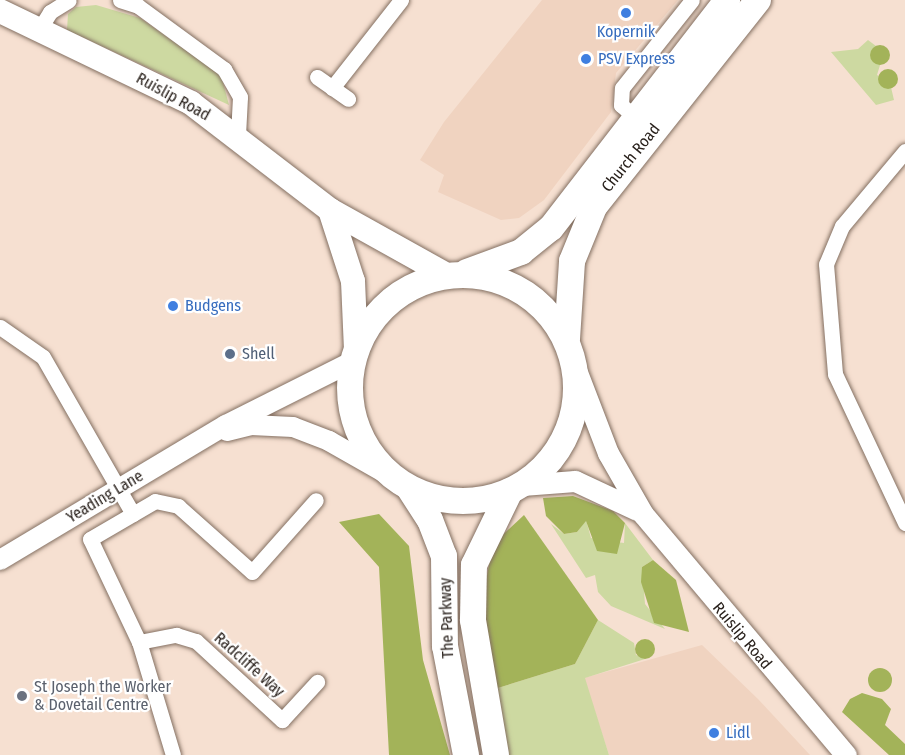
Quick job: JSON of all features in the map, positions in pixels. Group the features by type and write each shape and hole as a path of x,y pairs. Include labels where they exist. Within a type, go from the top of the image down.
{"highway":[{"name":"Church Road","path":"354,355 385,305 409,288 513,256 551,228 634,116 728,0"},
{"name":"Church Road","path":"567,342 572,261 594,207 758,0"},
{"path":"400,483 457,501 516,488 557,452 571,426 575,367 567,342 536,301 513,285 452,275"},
{"name":"The Parkway","path":"354,355 349,395 355,426 370,454 400,483 430,520 444,556 446,646 466,755"},
{"name":"The Parkway","path":"496,755 473,620 474,565 516,488"}],"main road":[{"name":"Ruislip Road","path":"0,11 37,33 151,82 238,135 330,210 452,275"},
{"path":"330,210 353,281 354,355"},
{"name":"Ruislip Road","path":"575,367 608,453 643,514 846,755"},
{"name":"Ruislip Road","path":"516,488 561,480 592,485 643,514"}],"street":[{"path":"37,33 50,12 69,0"},
{"path":"120,0 139,3 224,69 240,97 238,135"},
{"path":"332,88 401,0"},
{"name":"Church Road","path":"634,116 621,105 622,88 692,0"},
{"path":"317,77 348,99"},
{"path":"905,151 842,226 826,264 835,374 905,522"},
{"path":"0,327 43,357 84,422 116,489 133,514"},
{"name":"Yeading Lane","path":"0,560 116,489 354,355"},
{"name":"Yeading Lane","path":"210,435 251,425 293,428 329,441 400,483"},
{"path":"173,755 140,642 90,539 155,501 178,506 252,572 316,500"},
{"name":"Radcliffe Way","path":"140,642 176,635 196,641 282,720 317,682"}],"shaded area":[{"path":"542,0 678,0 616,73 611,112 544,200 519,218 501,220 438,192 444,175 420,160 444,122"},
{"path":"702,645 758,699 810,755 609,755 584,678"}],"green space":[{"path":"96,5 140,18 221,75 229,105 67,30 68,14 76,7"},
{"path":"868,40 884,52 877,75 890,83 894,100 876,105 831,52 858,49"},
{"path":"880,45 887,48 890,55 887,62 880,65 873,62 870,55 873,48"},
{"path":"888,69 895,72 898,79 895,86 888,89 881,86 878,79 881,72"},
{"path":"573,496 613,511 625,523 617,554 597,551 586,521 577,532 564,534 546,516 543,498"},
{"path":"379,514 409,546 423,660 450,755 389,755 379,567 339,522"},
{"path":"524,515 598,620 575,664 488,691 481,607 493,544"},
{"path":"586,520 591,538 624,543 625,523 653,560 642,567 645,604 665,629 611,606 598,592 595,575 586,578 551,524 564,534 577,532"},
{"path":"653,560 676,580 689,632 654,623 641,582 642,567"},
{"path":"598,620 634,643 636,655 645,659 585,678 609,755 502,755 488,691 575,664"},
{"path":"645,639 652,642 655,649 652,656 645,659 638,656 635,649 638,642"},
{"path":"880,668 885,669 891,675 891,685 885,691 880,692 875,691 869,685 868,680 869,675 875,669"},
{"path":"862,693 882,699 891,709 885,725 905,744 905,755 889,755 842,712 850,699"}],"place":[{"name":"Kopernik","path":"626,13"},
{"name":"PSV Express","path":"586,59"},
{"name":"Budgens","path":"173,306"},
{"name":"Shell","path":"230,354"},
{"name":"St Joseph the Worker & Dovetail Centre","path":"22,696"},
{"name":"Lidl","path":"714,733"}]}
